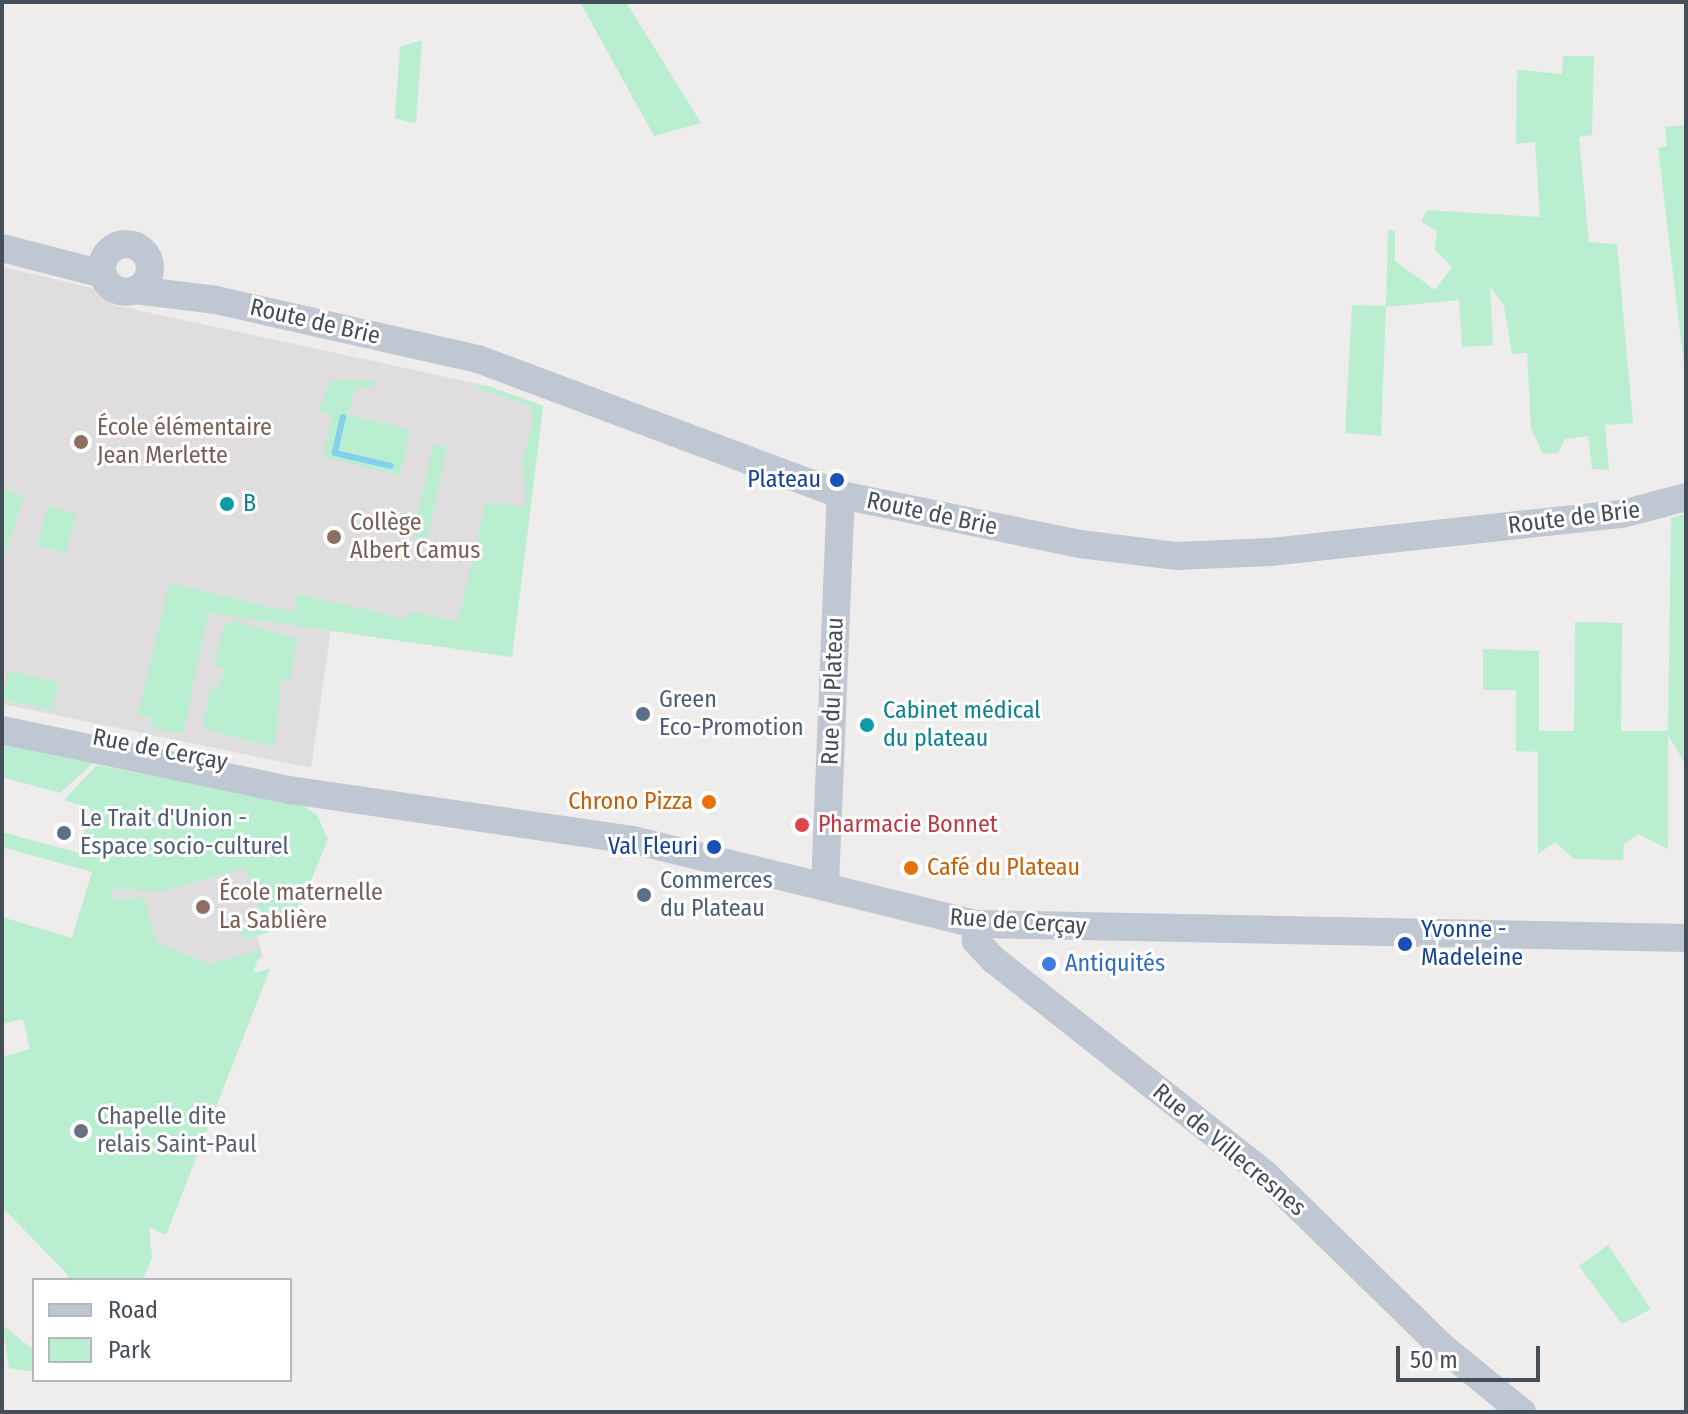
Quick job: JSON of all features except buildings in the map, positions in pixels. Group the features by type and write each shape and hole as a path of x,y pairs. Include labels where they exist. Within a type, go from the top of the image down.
{"street":[{"path":"2,248 105,264 135,246 147,255 142,284"},
{"name":"Route de Brie","path":"105,264 114,288 142,284 478,359 841,495 1080,544 1177,556 1569,520 1686,497"},
{"name":"Rue du Plateau","path":"825,887 841,495"},
{"name":"Rue de Cerçay","path":"2,717 293,776 316,788"},
{"name":"Rue de Cerçay","path":"2,730 290,790 316,788 609,835 975,924 1201,931 1686,938"},
{"name":"Rue de Villecresnes","path":"975,924 976,941 994,960 1265,1174 1440,1345 1522,1412"}],"shaded area":[{"name":"Collège Albert Camus","path":"3,267 92,288 114,305 488,386 543,406 512,657 331,628 311,768 2,704"},
{"name":"École maternelle La Sablière","path":"292,824 293,924 257,935 263,958 165,997 93,889"}],"green space":[{"path":"580,2 626,2 701,123 654,136"},
{"path":"422,40 416,123 395,118 400,47"},
{"path":"1563,56 1594,56 1592,135 1579,137 1589,242 1617,244 1633,423 1605,425 1609,470 1592,469 1588,436 1565,439 1558,453 1543,454 1531,429 1527,353 1512,354 1504,306 1490,286 1493,345 1462,347 1459,300 1386,307 1381,436 1345,433 1352,305 1386,306 1388,230 1395,231 1395,261 1435,290 1452,267 1435,250 1437,231 1421,222 1427,210 1540,217 1535,142 1516,144 1517,70 1562,74"},
{"path":"1686,125 1686,382 1658,148 1667,146 1665,127"},
{"path":"375,379 372,389 355,386 348,415 410,429 400,475 323,457 332,415 318,411 331,381"},
{"path":"470,386 488,386 543,406 512,657 208,613 183,734 151,728 152,718 138,715 169,583 293,612 297,594 407,619 410,611 458,622 486,502 526,507 523,460 533,420 530,406"},
{"path":"433,444 447,447 427,539 413,536"},
{"path":"2,489 24,496 2,563"},
{"path":"47,506 76,513 66,553 37,546"},
{"path":"1685,514 1686,765 1668,735 1668,849 1638,834 1624,844 1623,860 1574,859 1555,842 1538,854 1538,752 1516,751 1516,690 1483,690 1483,649 1539,651 1539,731 1574,731 1575,622 1622,623 1621,731 1668,731 1671,518"},
{"path":"234,621 298,639 290,680 281,679 275,743 267,746 202,728 211,686 220,687 224,668 215,665 224,624"},
{"path":"8,671 59,682 53,710 2,699"},
{"path":"2,743 93,763 60,793 2,777"},
{"path":"97,765 302,805 317,815 328,839 293,924 244,940 240,926 261,919 245,868 162,891 111,889 114,900 144,897 157,943 210,964 261,949 253,973 270,969 166,1235 149,1227 152,1257 144,1278 67,1278 69,1276 2,1207 2,1057 30,1049 23,1019 2,1024 2,917 72,938 92,872 2,847 2,832 79,853 91,808 64,800"},
{"path":"1608,1245 1651,1309 1622,1324 1579,1266"},
{"path":"2,1325 32,1348 32,1372 9,1368"}],"waterway":[{"path":"343,417 335,453 391,466"}],"place":[{"name":"École élémentaire Jean Merlette","path":"81,442"},
{"name":"Plateau","path":"837,480"},
{"name":"B","path":"227,504"},
{"name":"Collège Albert Camus","path":"334,537"},
{"name":"Green Eco-Promotion","path":"643,714"},
{"name":"Cabinet médical du plateau","path":"867,725"},
{"name":"Chrono Pizza","path":"709,802"},
{"name":"Pharmacie Bonnet","path":"802,825"},
{"name":"Le Trait d'Union - Espace socio-culturel","path":"64,833"},
{"name":"Val Fleuri","path":"714,847"},
{"name":"Café du Plateau","path":"911,868"},
{"name":"Commerces du Plateau","path":"644,895"},
{"name":"École maternelle La Sablière","path":"203,907"},
{"name":"Yvonne - Madeleine","path":"1405,944"},
{"name":"Antiquités","path":"1049,964"},
{"name":"Chapelle dite relais Saint-Paul","path":"81,1131"}]}
